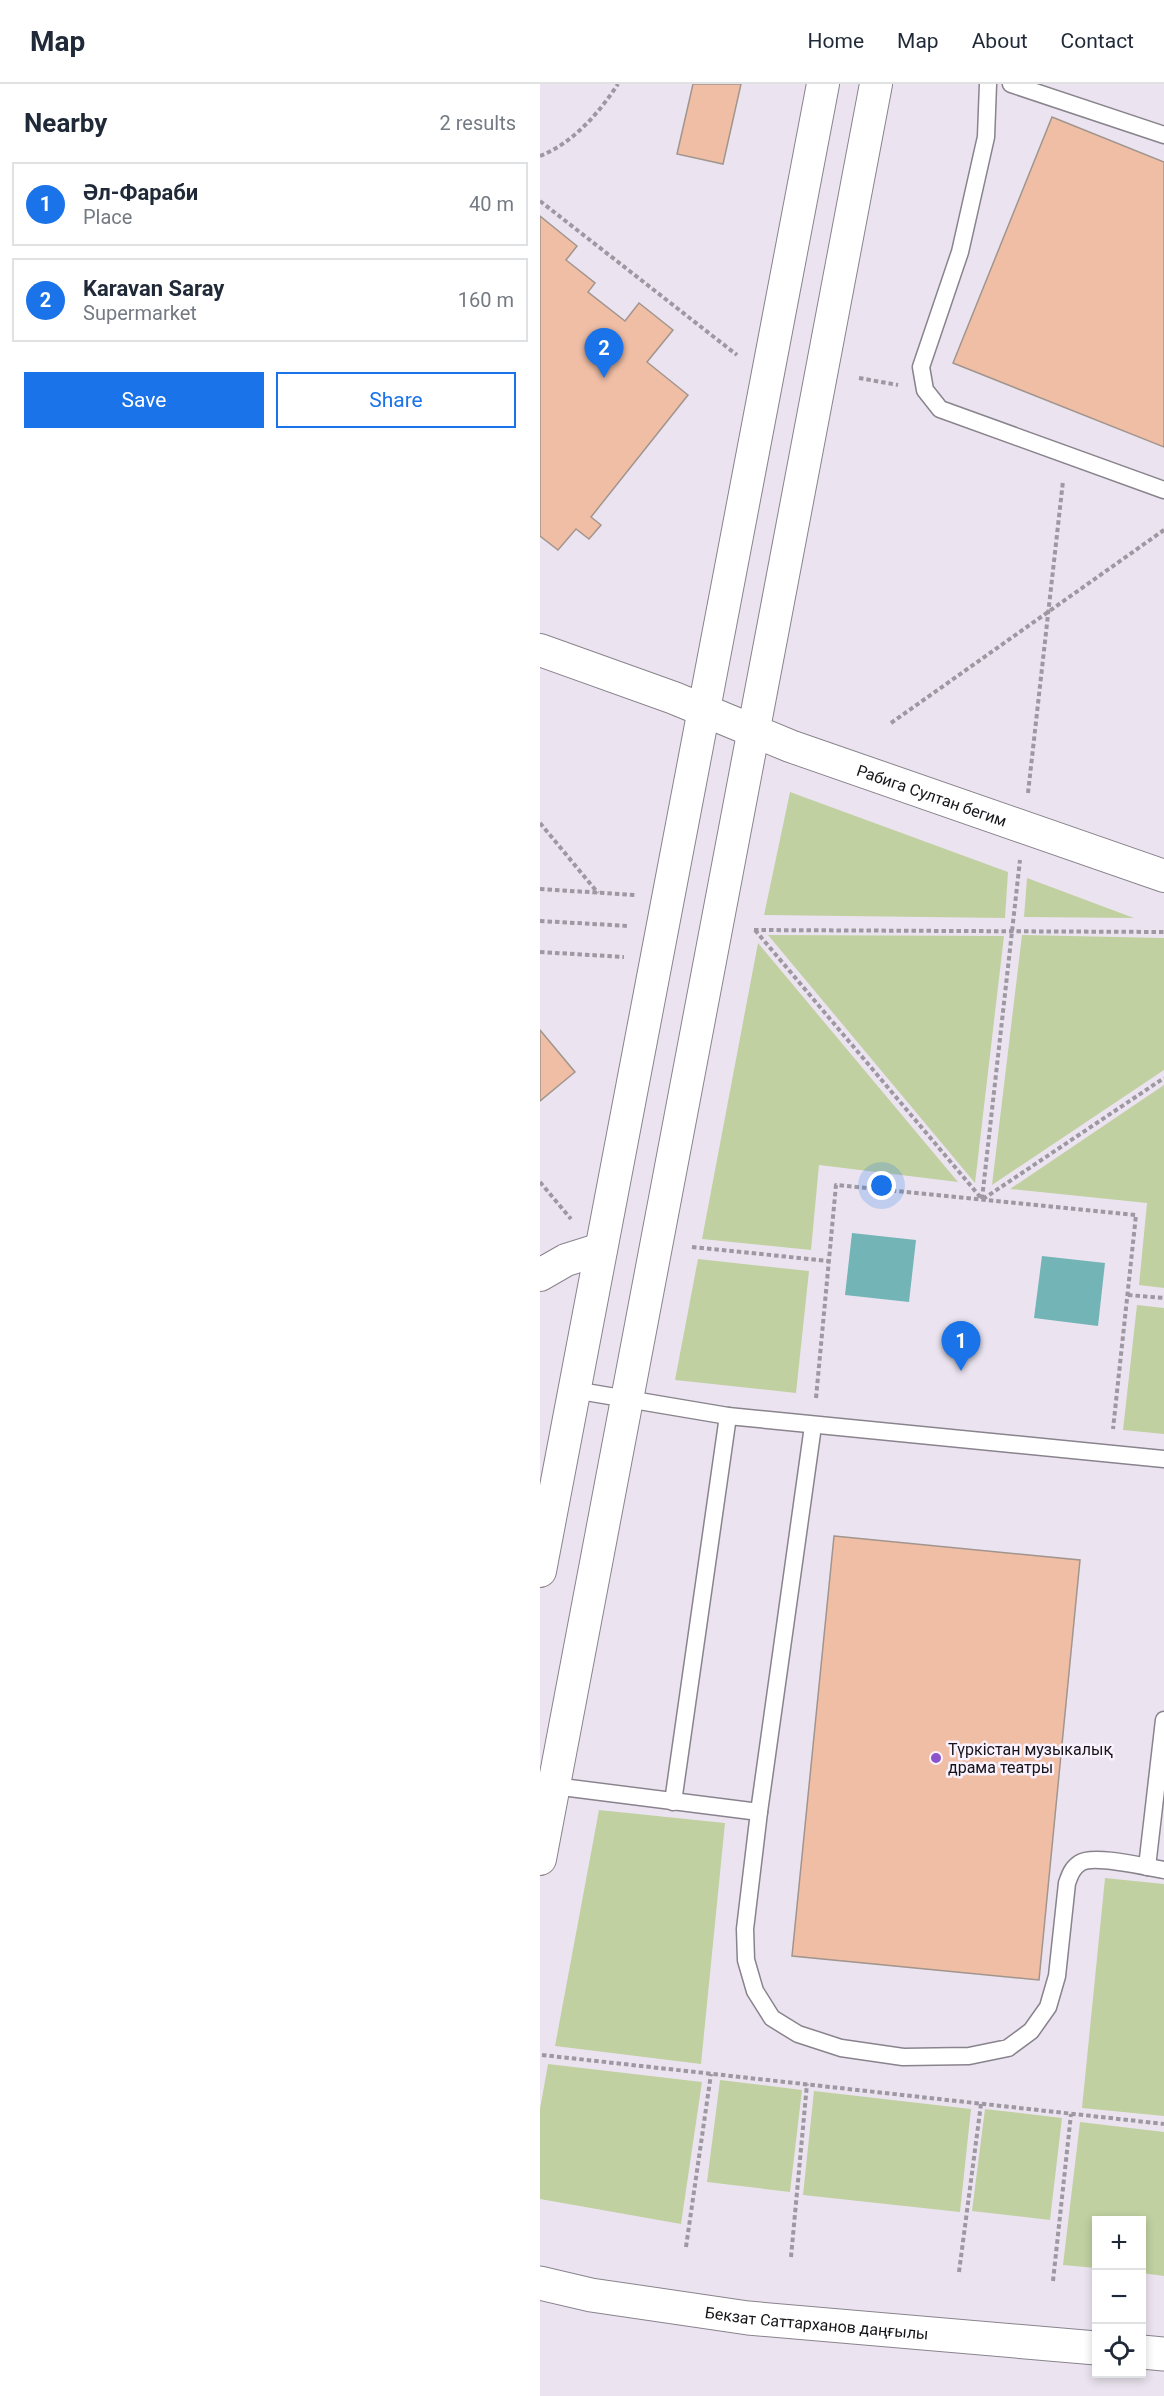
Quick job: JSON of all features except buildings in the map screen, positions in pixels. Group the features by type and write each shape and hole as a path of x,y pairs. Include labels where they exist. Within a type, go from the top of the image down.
{"main road":[{"name":"Бекзат Саттарханов даңғылы","path":"540,2283 591,2295 748,2318 1092,2348"},
{"path":"1146,2352 1164,2354"}],"street":[{"path":"540,1571 823,84"},
{"path":"540,1859 876,84"},
{"name":"Рабига Султан бегим","path":"540,650 754,731 1164,876"},
{"path":"544,1266 601,1249"}],"lane":[{"path":"988,84 986,137 960,252 921,366 925,390 940,409 1164,490"},
{"path":"1011,84 1164,135"},
{"path":"574,1390 728,1416 813,1426 1164,1459"},
{"path":"673,1802 728,1416"},
{"path":"813,1426 759,1812 745,1929 746,1960 755,1991 772,2018 798,2034 842,2048 903,2057 969,2056 1008,2048 1031,2031 1048,2007 1058,1976 1067,1882 1073,1869 1081,1861 1095,1860 1156,1868 1164,1720"},
{"path":"554,1786 759,1812"}],"path":[{"path":"540,156 558,149 603,108 618,84"},
{"path":"540,201 737,355"},
{"path":"860,378 925,390"},
{"path":"891,723 1164,530"},
{"path":"540,823 598,893"},
{"path":"540,889 636,895"},
{"path":"540,921 630,926"},
{"path":"982,1199 754,930 1164,932"},
{"path":"540,952 624,957"},
{"path":"982,1199 1164,1078"},
{"path":"540,1182 573,1222"},
{"path":"813,1426 836,1185 1136,1215 1111,1454"},
{"path":"692,1247 829,1261"},
{"path":"1128,1295 1164,1298"},
{"path":"542,2055 1164,2124"},
{"path":"686,2247 711,2074"},
{"path":"791,2257 807,2084"},
{"path":"959,2272 981,2104"},
{"path":"1053,2281 1071,2114"}],"green space":[{"path":"790,792 1008,872 1005,918 764,915"},
{"path":"1027,878 1134,918 1024,917"},
{"path":"768,935 1004,936 975,1183"},
{"path":"1022,935 1164,938 1164,1070 992,1185"},
{"path":"758,943 958,1182 819,1165 811,1250 702,1239"},
{"path":"1164,1085 1164,1288 1139,1285 1147,1203 1010,1189"},
{"path":"698,1259 809,1271 796,1393 675,1380"},
{"path":"1137,1305 1164,1308 1164,1434 1123,1430"},
{"path":"599,1810 725,1823 701,2064 555,2046"},
{"path":"1105,1878 1164,1884 1164,2116 1082,2108"},
{"path":"548,2064 702,2082 681,2224 540,2199 540,2109"},
{"path":"720,2080 802,2090 790,2192 707,2182"},
{"path":"814,2091 971,2109 960,2212 803,2195"},
{"path":"985,2109 1062,2118 1050,2220 972,2211"},
{"path":"1080,2122 1164,2132 1164,2276 1146,2274 1146,2216 1092,2216 1092,2268 1063,2265"}],"water":[{"path":"852,1233 916,1240 909,1302 845,1295"},
{"path":"1042,1256 1105,1263 1098,1326 1034,1318"}],"place":[{"name":"Karavan Saray","path":"604,378"},
{"name":"Әл-Фараби","path":"961,1371"},
{"name":"Түркістан музыкалық драма театры","path":"936,1758"}]}
